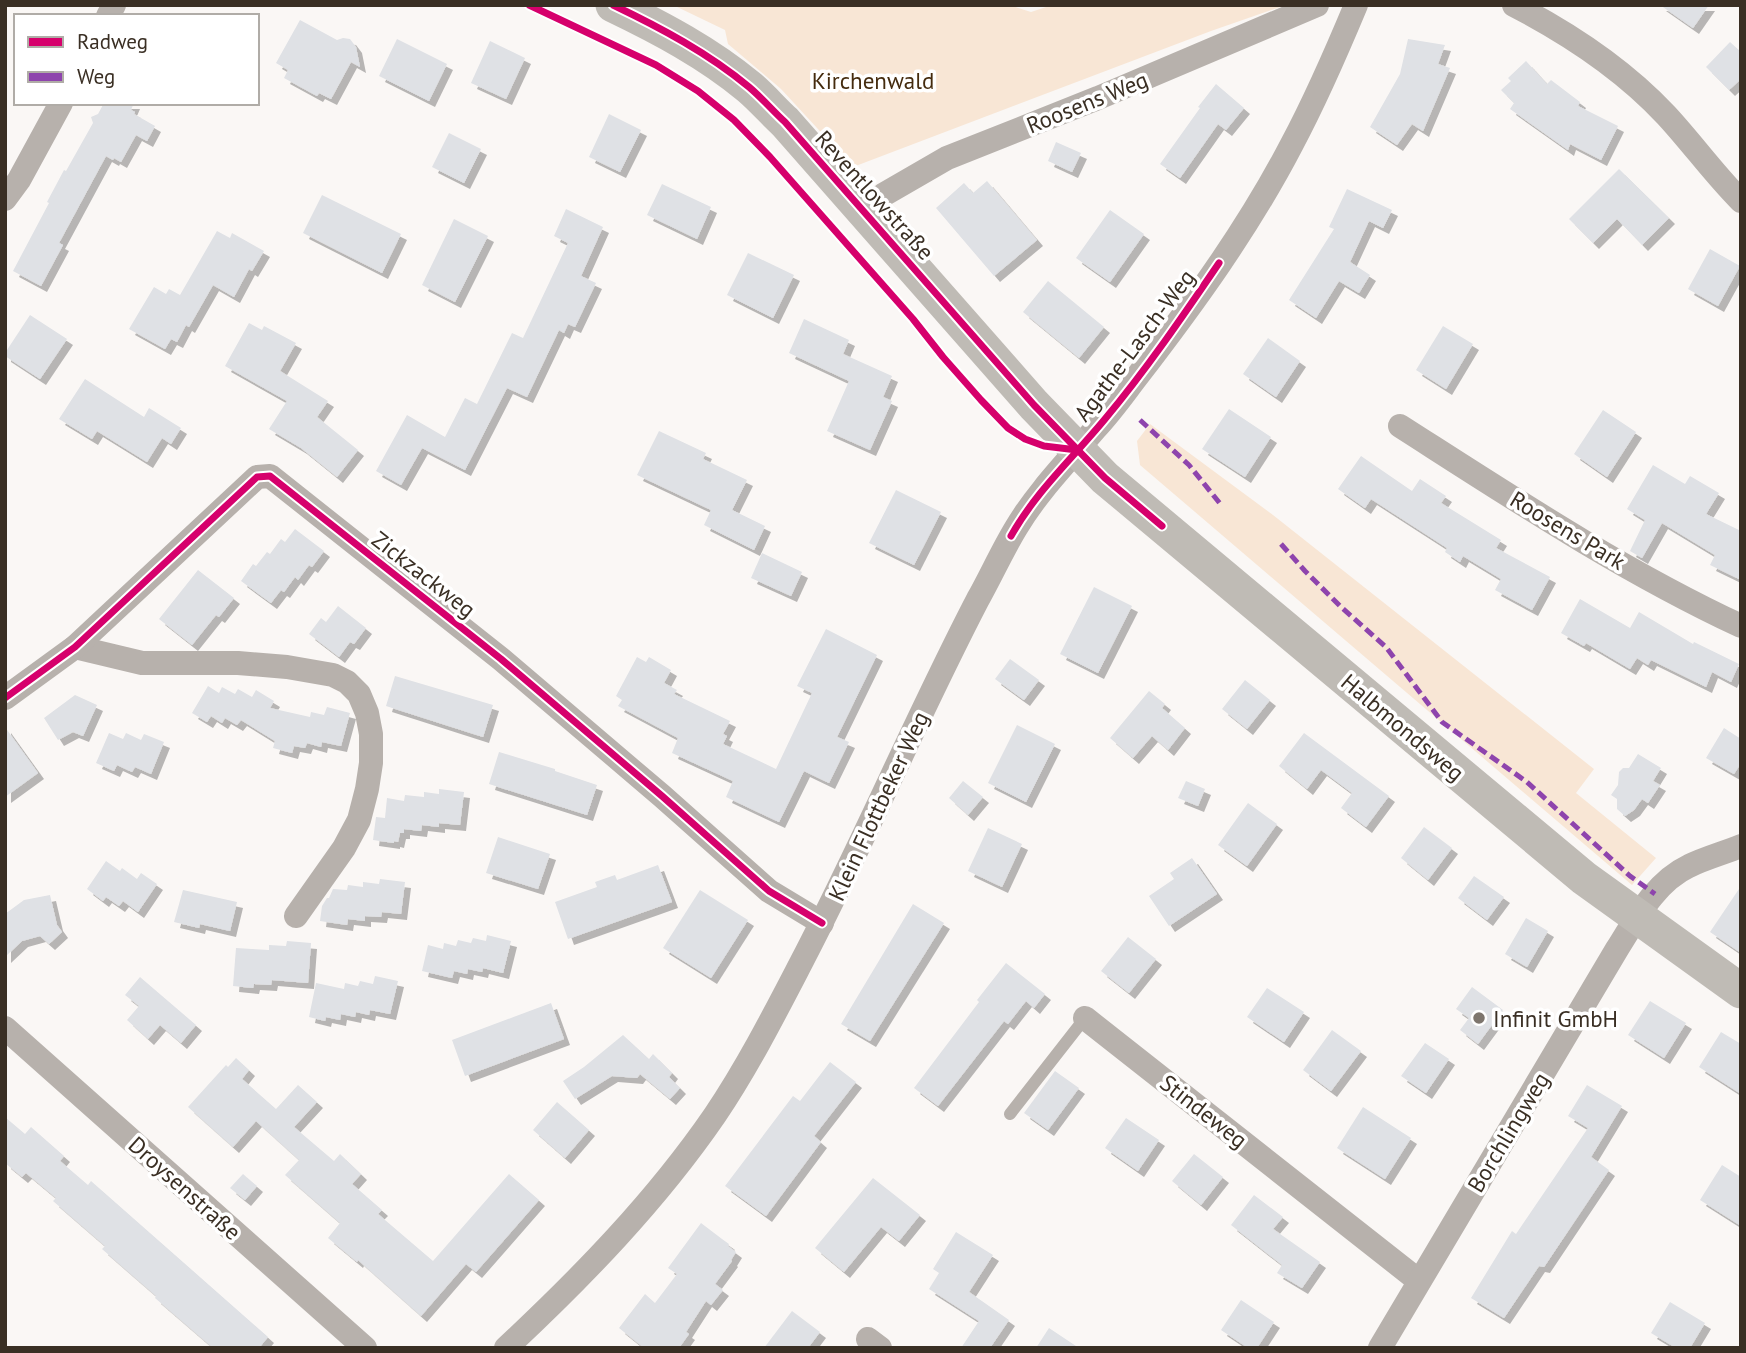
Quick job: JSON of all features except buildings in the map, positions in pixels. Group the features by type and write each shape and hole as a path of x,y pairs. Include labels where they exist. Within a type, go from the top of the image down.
{"street":[{"name":"Reventlowstraße","path":"613,5 687,43 751,89 785,122 1034,405 1077,450"},
{"name":"Roosens Weg","path":"863,209 947,158 1098,98 1317,5"},
{"name":"Agathe-Lasch-Weg","path":"1077,450 1111,411 1200,292 1250,217 1291,148 1324,82 1356,5"},
{"path":"1514,5 1576,42 1630,82 1665,114 1741,201"},
{"path":"5,199 19,180 60,105"},
{"name":"Roosens Park","path":"1400,426 1570,534 1680,596 1741,626"},
{"name":"Halbmondsweg","path":"1077,450 1172,535 1584,878 1741,991"},
{"name":"Klein Flottbeker Weg","path":"506,1348 548,1309 631,1223 679,1164 716,1112 768,1028 822,923 961,632 1011,536 1044,486 1077,450"},
{"name":"Zickzackweg","path":"5,698 75,647 257,477 270,476 501,659 769,891 822,923"},
{"path":"75,647 142,663 238,663 287,667 333,675 347,682 359,694 367,713 371,734 371,763 359,820 344,848 296,916"},
{"name":"Borchlingweg","path":"1380,1348 1637,917 1668,880 1688,867 1741,846"},
{"name":"Stindeweg","path":"1085,1018 1419,1281"},
{"name":"Droysenstraße","path":"5,1028 365,1348"}],"lane":[{"name":"Stindeweg","path":"1010,1114 1085,1018"}],"green space":[{"name":"Kirchenwald","path":"673,5 1009,5 1031,12 1052,5 1286,5 853,167 781,89 728,44 725,30"},
{"path":"1150,424 1273,515 1594,769 1576,793 1656,858 1632,885 1140,465 1137,441"}],"marked path":[{"path":"1140,420 1189,465 1222,506"},
{"path":"1281,544 1341,607 1386,647 1442,722 1527,782 1630,876 1655,894"}],"cycle path":[{"path":"529,5 656,65 698,91 734,120 770,157 1008,428 1025,439 1044,446 1077,450"},
{"path":"613,5 701,52 749,87 785,122 1034,405 1105,478 1162,526"},
{"path":"1011,536 1043,489 1135,381 1219,263"},
{"path":"5,698 75,647 257,477 270,476 501,659 769,891 822,923"}],"place":[{"name":"Infinit GmbH","path":"1479,1018"}]}
